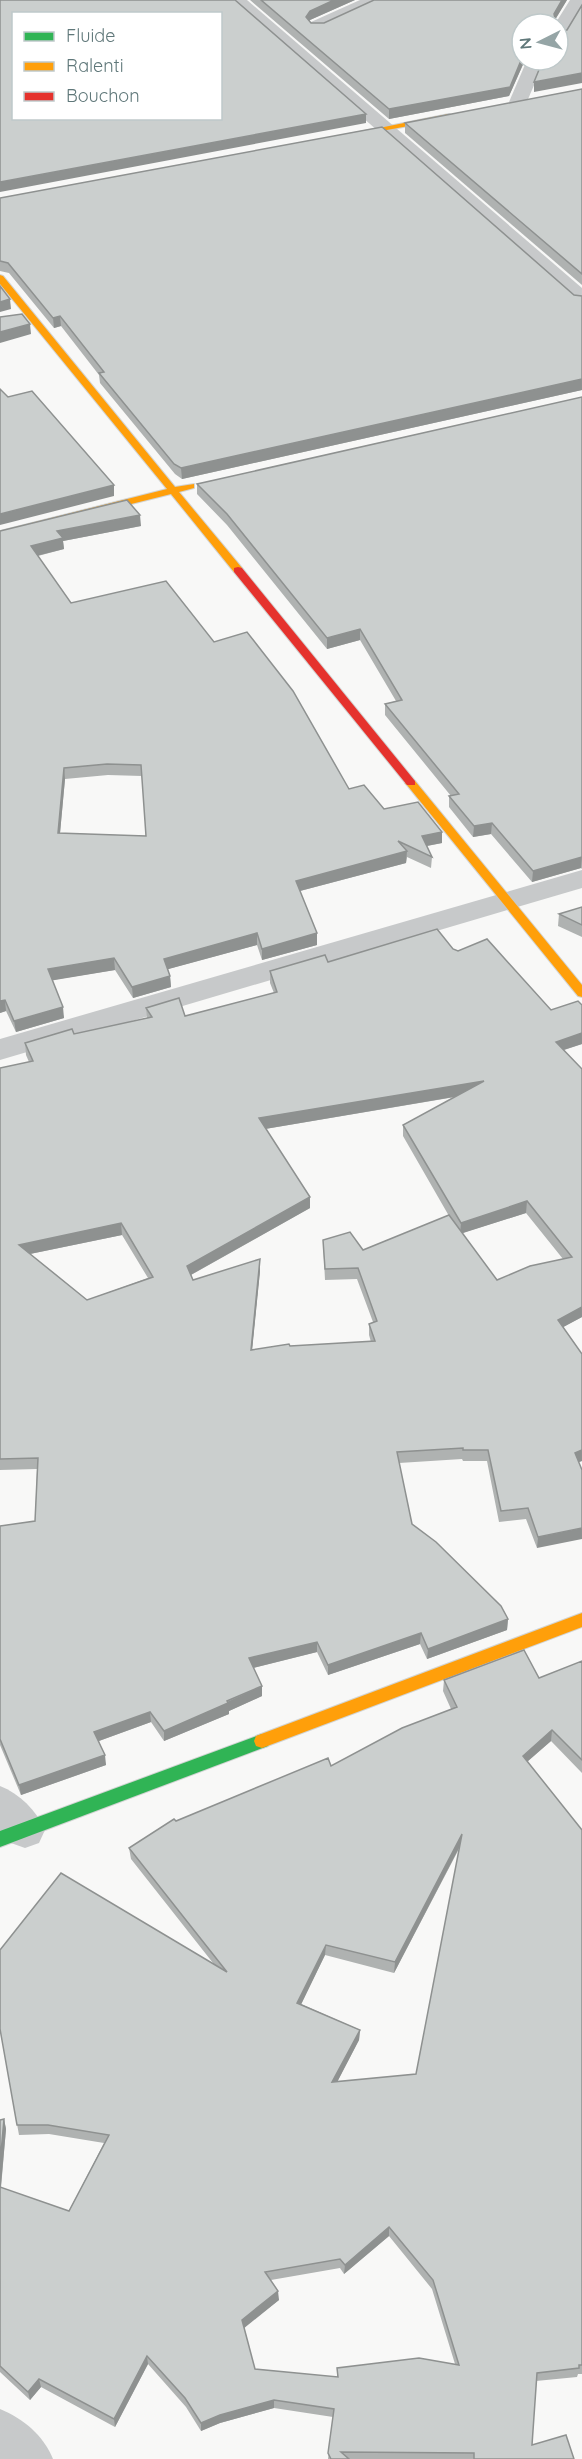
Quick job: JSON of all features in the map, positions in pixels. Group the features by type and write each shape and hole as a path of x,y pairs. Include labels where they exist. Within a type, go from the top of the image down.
{"main road":[{"path":"325,139 462,113"},
{"path":"0,278 20,316 173,490 582,993"},
{"path":"0,534 208,483"},
{"path":"8,1824 582,1620"}],"street":[{"path":"237,0 582,299"},
{"path":"317,26 374,0"},
{"path":"570,15 579,0"},
{"path":"518,103 530,72"},
{"path":"0,1050 582,879"},
{"path":"0,2433 29,2459"}],"building":[{"path":"0,0 235,0 366,114 0,182"},
{"path":"261,0 334,0 310,11 306,17 311,23 324,23 374,0 562,0 555,12 510,12 510,72 516,72 510,87 389,109"},
{"path":"582,5 582,73 534,82 538,72 570,72 570,25"},
{"path":"582,89 582,274 405,123"},
{"path":"382,127 574,295 582,296 582,379 181,468 174,464 99,373 104,372 60,316 53,318 8,263 0,261 0,198"},
{"path":"0,286 10,299 0,302"},
{"path":"22,314 30,324 0,332 0,317"},
{"path":"0,389 8,397 32,391 114,485 0,514"},
{"path":"582,397 582,857 533,871 492,823 474,826 449,796 459,794 385,704 402,700 360,629 327,638 227,514 197,484"},
{"path":"127,500 140,515 57,531 63,538 31,546 71,603 166,581 214,642 247,632 293,691 349,789 364,785 384,809 418,802 442,832 422,836 432,857 398,841 407,851 296,881 317,933 262,949 257,933 164,959 170,976 132,987 114,958 48,969 63,1007 14,1021 5,1000 0,1001 0,531","holes":["107,764 141,765 146,836 58,833 64,768"]},
{"path":"582,907 582,925 559,914"},
{"path":"437,929 453,949 458,951 487,939 551,1010 578,1001 582,1005 582,1033 556,1042 582,1069 582,1307 558,1320 582,1354 582,1450 575,1453 582,1470 582,1528 538,1537 528,1508 501,1511 488,1450 463,1450 463,1448 397,1452 412,1524 436,1542 501,1606 508,1619 428,1649 421,1633 328,1665 317,1642 249,1658 262,1686 164,1731 150,1712 94,1732 105,1755 19,1785 0,1739 0,1526 35,1521 38,1458 0,1459 0,1068 33,1061 25,1043 72,1029 74,1034 152,1017 146,1008 179,998 185,1016 277,992 270,971 325,955 328,962","holes":["484,1081 403,1125 461,1223 527,1201 572,1257 530,1266 497,1280 449,1215 363,1250 350,1232 323,1240 325,1269 358,1268 377,1321 369,1324 375,1341 290,1346 289,1344 251,1350 260,1259 193,1280 187,1266 310,1197 259,1118","121,1223 153,1277 87,1300 19,1245"]},
{"path":"524,1650 539,1678 582,1661 582,1760 552,1730 523,1756 582,1830 582,2365 579,2365 579,2368 537,2373 532,2445 566,2435 574,2459 474,2459 474,2453 341,2452 349,2459 331,2459 328,2453 334,2409 274,2400 220,2415 201,2423 185,2398 147,2356 114,2419 39,2379 28,2392 0,2366 0,2187 69,2211 109,2135 48,2125 17,2125 0,2029 0,1950 61,1873 227,1972 129,1848 174,1819 176,1821 328,1758 331,1766 402,1728 457,1707 444,1680","holes":["462,1834 416,2074 332,2082 360,2030 297,2003 326,1945 395,1962","389,2227 433,2280 459,2365 419,2358 337,2368 338,2377 255,2369 242,2320 278,2291 265,2272 340,2259 345,2265"]},
{"path":"4,2119 0,2164 0,2120"}],"traffic: fast":[{"path":"0,1839 262,1741"}],"traffic: slow":[{"path":"338,137 449,116"},
{"path":"0,278 238,570"},
{"path":"0,534 191,486"},
{"path":"411,783 582,993"},
{"path":"262,1741 582,1620"}],"traffic: jam":[{"path":"238,570 411,783"}]}
